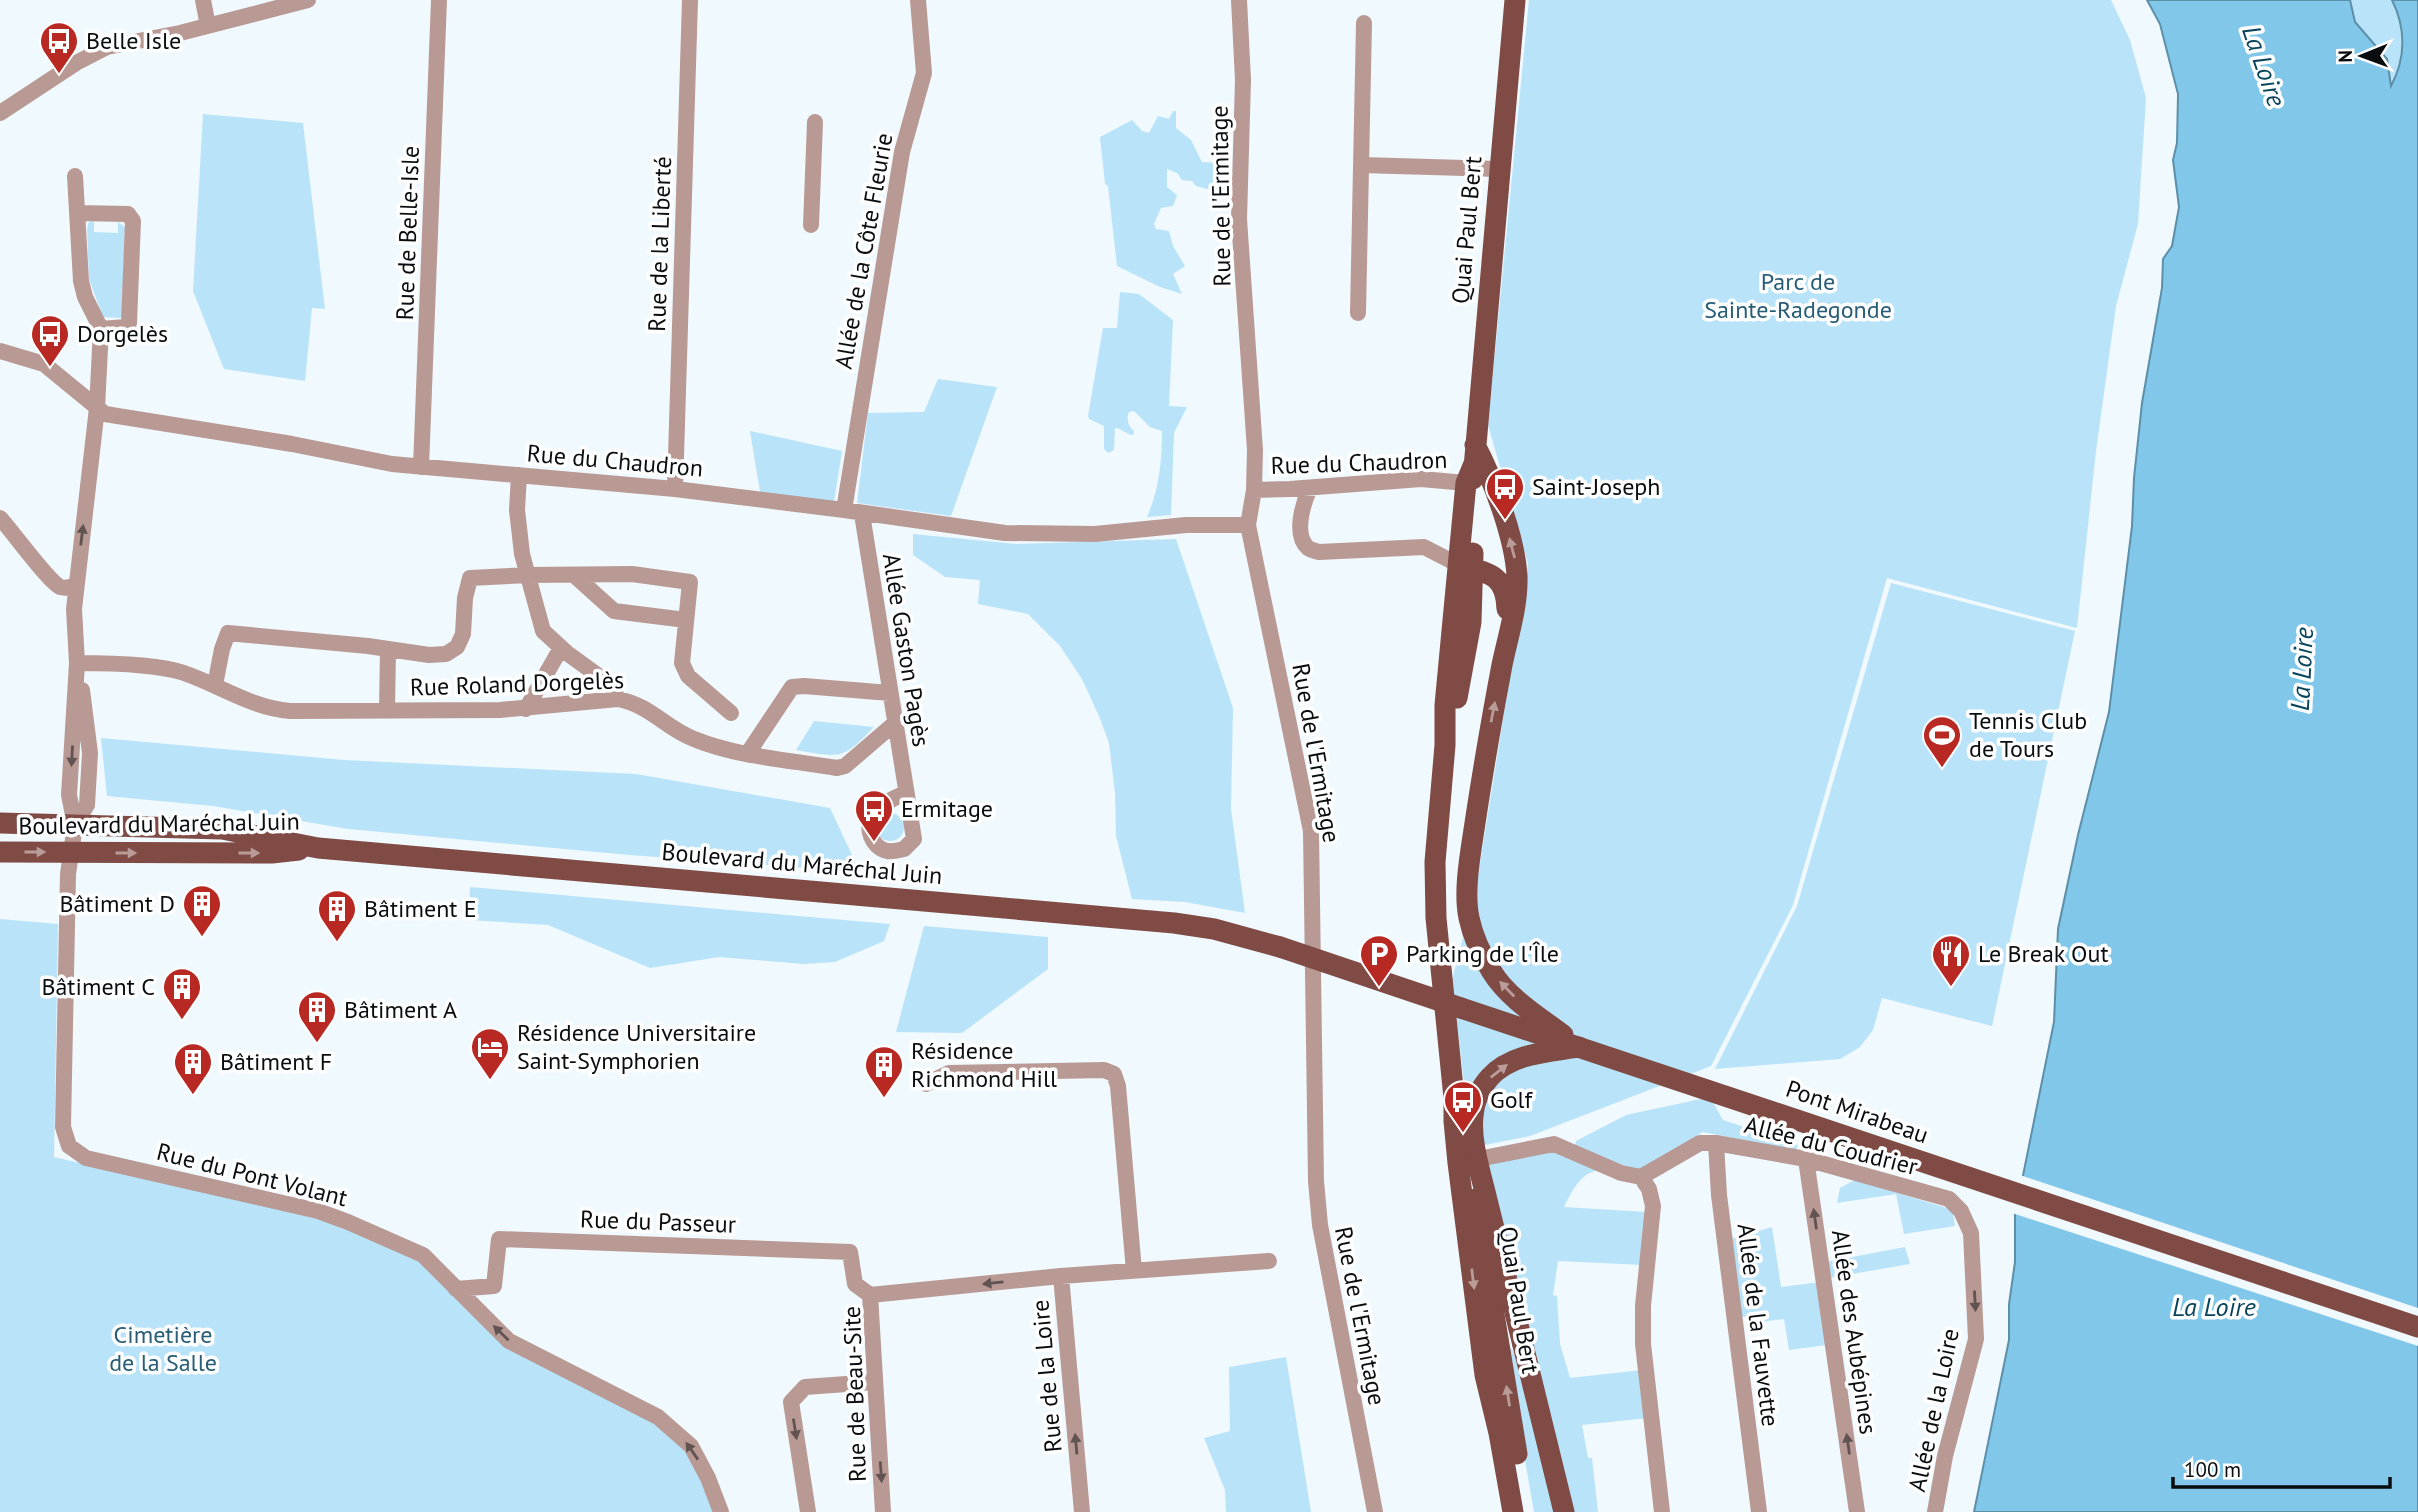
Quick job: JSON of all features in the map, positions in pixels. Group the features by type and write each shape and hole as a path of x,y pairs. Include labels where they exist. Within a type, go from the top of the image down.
{"main road":[{"name":"Quai Paul Bert","path":"1515,0 1475,444 1469,474 1466,567 1472,610 1463,673 1445,745 1435,862 1435,909 1454,1121 1481,1229 1527,1512"},
{"path":"1475,444 1485,463 1515,560 1516,594 1484,760 1470,853 1469,917 1479,947 1493,975 1521,1003 1579,1047"},
{"path":"1466,567 1493,576 1501,583 1506,593 1503,663"},
{"name":"Boulevard du Maréchal Juin","path":"0,822 222,829 318,848 1174,923 1214,929 1280,947"},
{"name":"Boulevard du Maréchal Juin","path":"0,852 272,853 318,848"},
{"name":"Pont Mirabeau","path":"1280,947 2418,1327"},
{"path":"1563,1512 1482,1178 1473,1132 1473,1115 1479,1092 1491,1076 1512,1061 1579,1047"},
{"name":"Quai Paul Bert","path":"1463,1162 1485,1375 1499,1433 1513,1512"}],"street":[{"path":"203,0 208,26"},
{"name":"Rue de Belle-Isle","path":"421,467 439,0"},
{"name":"Rue de la Liberté","path":"675,489 690,0"},
{"name":"Allée de la Côte Fleurie","path":"844,510 902,152 924,74 918,0"},
{"name":"Rue de l'Ermitage","path":"1239,0 1243,80 1239,219 1255,450 1254,489 1248,525 1311,831 1316,1181 1320,1225 1375,1512"},
{"path":"0,113 76,63 101,50 208,26 301,1"},
{"path":"1358,313 1364,23"},
{"path":"811,225 815,122"},
{"path":"1361,164 1499,169"},
{"path":"75,176 79,258 85,297 101,329 125,327 131,314 133,220 128,214 78,213"},
{"name":"Rue du Pont Volant","path":"101,329 97,408 76,584 74,628 77,663 69,795 75,825 70,852 63,1127 69,1146 86,1158 318,1212 348,1222 423,1255 509,1341 666,1424 691,1446 708,1478 721,1512"},
{"name":"Rue du Chaudron","path":"0,351 44,364 105,414 421,467 675,489 1005,533 1095,534 1185,525 1248,525"},
{"name":"Rue du Chaudron","path":"1254,489 1310,488 1469,474"},
{"path":"519,475 517,510 522,554 543,631 561,648 611,685 618,699"},
{"path":"1310,488 1302,505 1301,527 1302,539 1309,549 1319,552 1424,547 1466,567"},
{"name":"Allée Gaston Pagès","path":"862,514 906,793"},
{"path":"0,518 51,580 63,600 74,628"},
{"path":"215,685 228,633 429,655 446,654 457,647 463,634 465,598 470,578 632,574 690,582 682,663 688,676 731,713"},
{"path":"574,575 614,611 686,620"},
{"path":"51,580 63,588 76,584"},
{"path":"526,709 561,648"},
{"path":"387,710 388,650"},
{"name":"Rue Roland Dorgelès","path":"77,663 169,669 273,709 526,709 618,699 635,702 691,738 720,748 837,768 845,766 895,723"},
{"path":"748,753 792,687 890,693"},
{"path":"926,1084 949,1073 1104,1070 1114,1074 1118,1086 1134,1271"},
{"name":"Allée du Coudrier","path":"1640,1177 1700,1143 1716,1143 1806,1159 1949,1199 1961,1211 1971,1233"},
{"name":"Allée de la Fauvette","path":"1716,1143 1719,1195 1759,1512"},
{"path":"1463,1162 1554,1144 1621,1173 1640,1177 1649,1189 1653,1206 1643,1306 1643,1344 1662,1512"},
{"name":"Allée des Aubépines","path":"1806,1159 1857,1512"},
{"name":"Allée de la Loire","path":"1935,1512 1945,1456 1976,1339 1971,1233"},
{"name":"Rue du Passeur","path":"456,1289 494,1286 499,1239 849,1252 855,1284 870,1295"},
{"name":"Rue de la Loire","path":"1082,1512 1061,1276 1269,1261"},
{"name":"Rue de Beau-Site","path":"883,1512 870,1295 1061,1276"},
{"path":"808,1512 791,1402 805,1387 874,1382"}],"green space":[{"name":"Parc de Sainte-Radegonde","path":"1529,0 2111,0 2130,40 2146,98 2138,224 2116,306 2096,451 2077,628 1887,578 1793,905 1711,1066 1530,1136 1485,1145 1465,1091 1452,980 1476,888 1528,564 1488,425"},
{"path":"2350,0 2392,0 2400,22 2402,44 2399,66 2391,87 2389,68 2355,22"},
{"path":"1173,111 1176,111 1176,128 1191,140 1202,162 1219,163 1223,170 1220,183 1211,190 1196,186 1192,181 1182,180 1177,173 1167,169 1167,187 1177,195 1173,206 1161,208 1154,224 1156,229 1169,231 1173,246 1185,266 1173,274 1182,294 1160,287 1117,266 1100,137 1132,120 1142,131 1149,133 1158,116 1169,119"},
{"path":"203,114 303,123 325,309 312,308 305,381 224,369 193,291"},
{"path":"94,221 94,232 118,233 118,222 125,227 120,318 103,317 89,279 87,229 89,222"},
{"path":"1120,292 1139,294 1173,320 1169,406 1187,407 1174,433 1171,515 1147,517 1159,475 1162,431 1150,427 1134,411 1129,412 1128,420 1134,431 1133,435 1115,428 1114,450 1108,453 1104,449 1104,426 1088,416 1103,328 1117,328"},
{"path":"938,379 997,387 951,516 857,503 868,413 924,412"},
{"path":"750,431 842,451 834,502 760,492"},
{"path":"913,534 1016,544 1176,539 1233,708 1231,809 1245,913 1185,902 1132,899 1116,836 1115,793 1109,743 1082,679 1060,646 1028,614 978,604 980,580 945,577 913,555"},
{"name":"Tennis Club de Tours","path":"1891,583 2075,631 1992,1026 1882,998 1873,1030 1860,1047 1840,1059 1715,1069 1797,906"},
{"path":"814,721 874,727 855,746 840,754 796,750"},
{"path":"101,738 344,760 636,774 830,808 860,872 630,855 348,829 213,806 107,796"},
{"path":"890,813 900,817 904,827 900,837 890,841 880,837 876,827 880,817"},
{"path":"470,887 890,924 884,941 835,962 803,964 719,957 650,968 548,925 469,920"},
{"name":"Cimetière de la Salle","path":"0,919 58,924 54,1157 314,1217 387,1242 419,1260 465,1307 643,1414 690,1454 716,1512 0,1512"},
{"path":"924,926 1048,937 1048,969 962,1033 896,1032"},
{"path":"1710,1097 1723,1120 1798,1145 1796,1150 1703,1132 1638,1171 1575,1147 1576,1141 1626,1115"},
{"path":"1542,1152 1556,1153 1599,1170 1582,1179 1564,1207 1647,1212 1643,1265 1558,1261 1553,1295 1557,1296 1560,1344 1570,1378 1642,1370 1648,1418 1582,1425 1588,1458 1592,1458 1598,1512 1573,1512 1485,1165"},
{"path":"1853,1181 1950,1209 1955,1226 1904,1234 1896,1194 1837,1203 1840,1188"},
{"path":"1772,1227 1781,1287 1820,1282 1826,1345 1789,1350 1784,1319 1746,1324 1755,1321 1754,1316 1741,1317 1731,1239"},
{"path":"1905,1247 1910,1264 1829,1278 1826,1262"},
{"path":"1507,1344 1516,1355 1555,1512 1534,1512"},
{"path":"1286,1357 1311,1512 1226,1512 1225,1490 1204,1438 1230,1431 1229,1367"}],"water":[{"name":"La Loire","path":"2147,0 2350,0 2355,22 2387,59 2391,86 2402,54 2400,21 2392,0 2418,0 2418,1512 1974,1512 2009,1340 2009,1304 2015,1262 2015,1215 2054,1022 2058,929 2109,712 2132,526 2142,403 2162,288 2163,259 2172,246 2179,207 2173,160 2177,143 2178,94 2160,24"}],"pier":[{"path":"2020,1175 2418,1308 2418,1346 2012,1213"}],"place":[{"name":"Belle Isle","path":"59,75"},
{"name":"Dorgelès","path":"50,368"},
{"name":"Saint-Joseph","path":"1505,521"},
{"name":"Tennis Club de Tours","path":"1942,769"},
{"name":"Ermitage","path":"874,843"},
{"name":"Bâtiment D","path":"202,938"},
{"name":"Bâtiment E","path":"337,943"},
{"name":"Parking de l'Île","path":"1379,988"},
{"name":"Le Break Out","path":"1951,988"},
{"name":"Bâtiment C","path":"182,1021"},
{"name":"Bâtiment A","path":"317,1044"},
{"name":"Résidence Universitaire Saint-Symphorien","path":"490,1081"},
{"name":"Bâtiment F","path":"193,1096"},
{"name":"Résidence Richmond Hill","path":"884,1099"},
{"name":"Golf","path":"1463,1134"}]}
